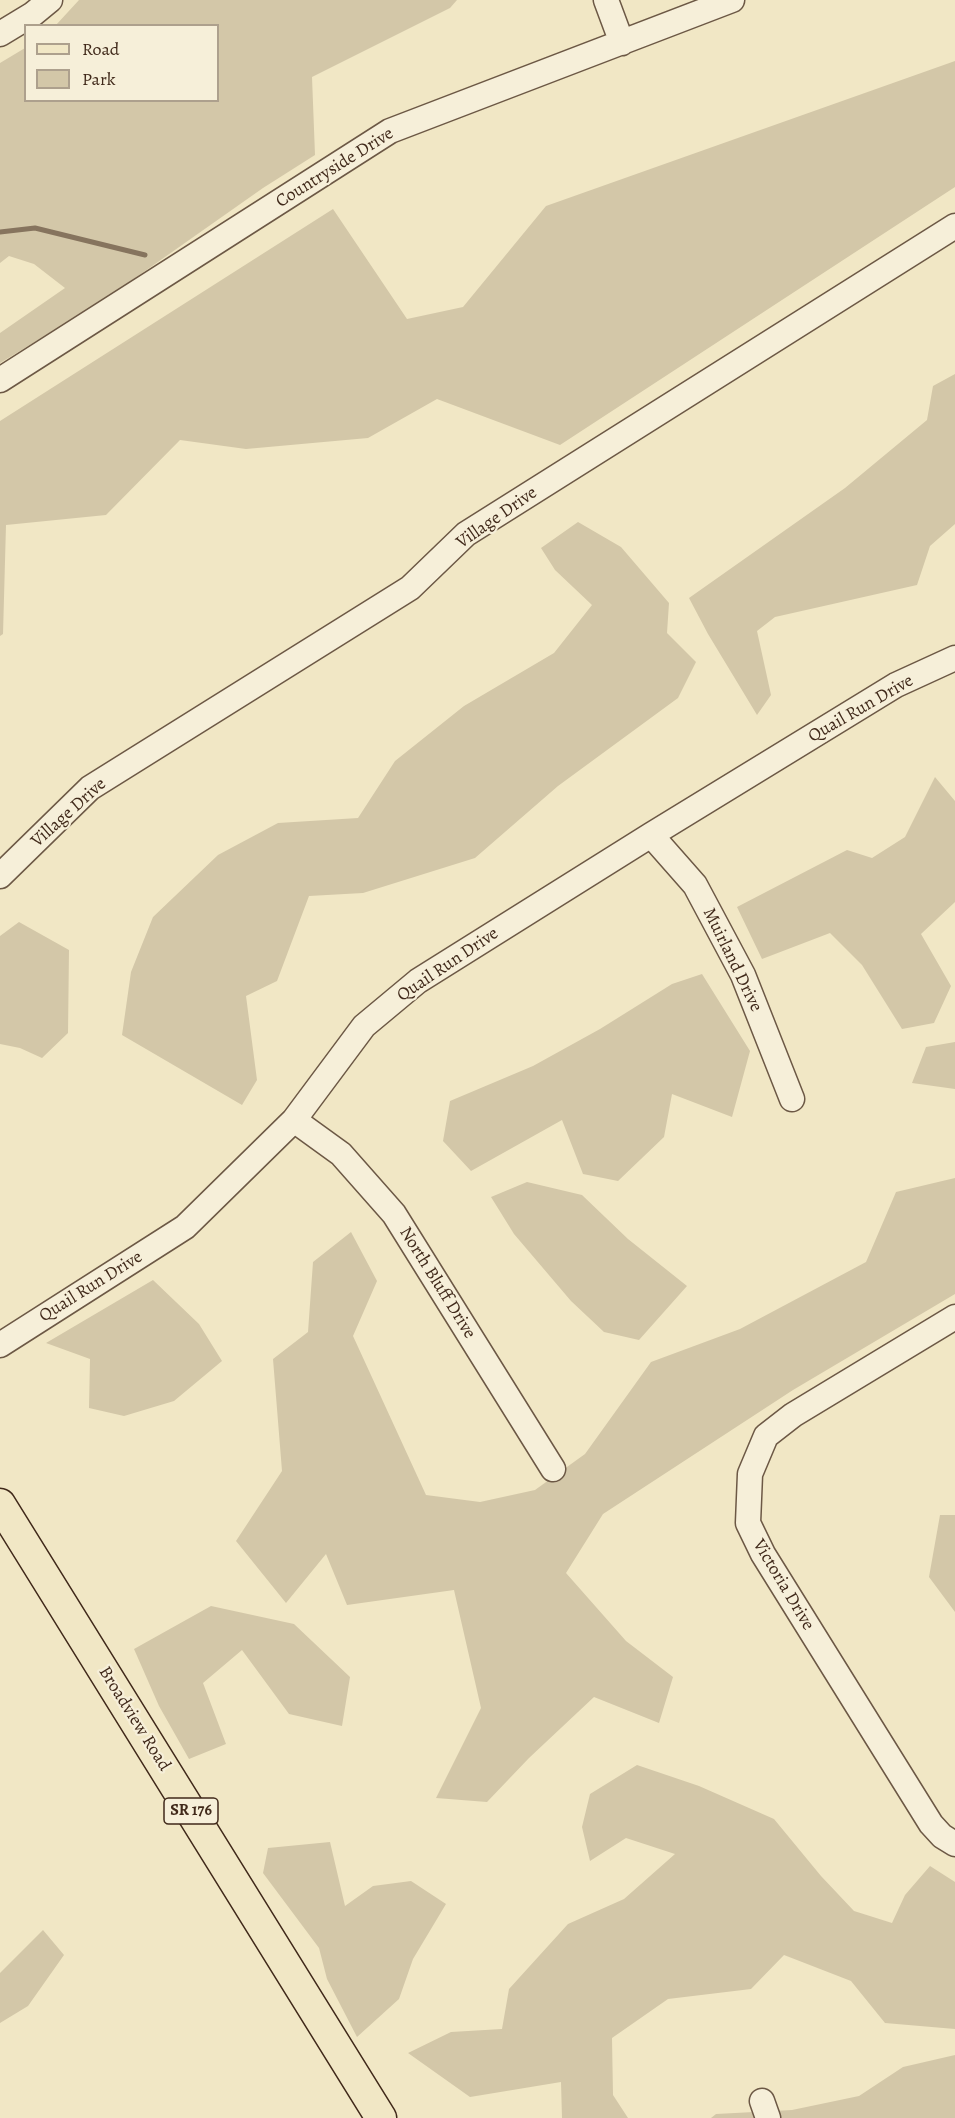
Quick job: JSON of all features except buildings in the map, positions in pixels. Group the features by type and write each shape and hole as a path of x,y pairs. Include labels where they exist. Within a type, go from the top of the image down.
{"main road":[{"name":"Broadview Road","path":"0,1504 381,2118"}],"street":[{"path":"0,34 33,14 50,0"},
{"path":"606,0 622,43"},
{"name":"Countryside Drive","path":"0,380 390,131 732,0"},
{"name":"Village Drive","path":"0,876 90,788 410,588 466,534 955,226"},
{"name":"Quail Run Drive","path":"0,1345 185,1227 294,1120 364,1026 418,981 896,685 955,658"},
{"name":"Muirland Drive","path":"651,835 695,885 743,975 792,1099"},
{"name":"North Bluff Drive","path":"294,1120 341,1154 394,1214 553,1469"},
{"name":"Victoria Drive","path":"955,1317 793,1414 766,1436 750,1474 748,1523 763,1554 931,1824 942,1836 955,1844"}],"green space":[{"path":"79,0 457,0 450,8 312,77 315,155 263,188 101,302 0,363 0,333 65,288 34,264 9,256 0,263 0,63 24,49 24,102 219,102 219,24 57,24"},
{"path":"955,61 955,187 560,445 437,399 368,438 246,449 180,440 106,515 6,525 3,634 0,636 0,421 333,209 407,319 463,307 546,206"},
{"path":"955,374 955,524 930,546 917,585 775,617 757,631 771,695 757,715 689,598 845,488 927,420 933,386"},
{"path":"578,522 621,547 669,603 667,633 696,662 678,698 558,786 475,858 363,893 309,896 277,981 246,996 257,1080 242,1105 122,1035 131,972 153,917 218,855 278,823 358,818 395,761 464,706 554,653 592,605 555,570 541,548"},
{"path":"935,777 955,801 955,902 921,934 951,986 934,1023 902,1029 862,965 830,933 762,959 737,907 847,850 872,858 905,837"},
{"path":"19,922 69,950 68,1033 42,1058 20,1048 0,1044 0,936"},
{"path":"702,974 750,1051 732,1117 672,1094 664,1137 618,1181 583,1174 562,1120 471,1171 443,1141 450,1101 533,1066 600,1029 672,984"},
{"path":"955,1042 955,1089 912,1083 926,1047"},
{"path":"955,1178 955,1294 793,1390 603,1514 566,1573 626,1641 673,1677 659,1723 594,1697 529,1758 487,1802 436,1798 481,1708 454,1590 347,1605 326,1554 286,1603 236,1541 282,1471 273,1359 308,1332 313,1262 351,1232 377,1281 353,1336 426,1495 480,1502 535,1490 585,1454 651,1362 740,1329 866,1262 896,1192"},
{"path":"527,1182 582,1195 628,1239 687,1286 639,1340 604,1332 571,1301 514,1234 491,1197"},
{"path":"153,1280 199,1324 222,1361 174,1401 124,1416 89,1408 90,1359 46,1343"},
{"path":"940,1515 955,1515 955,1612 929,1577"},
{"path":"211,1606 294,1624 350,1677 342,1726 289,1714 242,1650 203,1683 226,1744 189,1759 159,1706 134,1649"},
{"path":"637,1765 699,1786 774,1819 821,1876 854,1911 892,1923 905,1895 930,1866 955,1882 955,2029 885,2023 851,1981 784,1955 751,1989 668,1999 612,2038 613,2095 628,2118 562,2118 561,2082 470,2097 408,2053 451,2032 502,2029 509,1989 568,1924 624,1899 675,1854 626,1838 590,1861 582,1827 590,1794"},
{"path":"330,1842 345,1906 373,1886 411,1881 446,1904 413,1959 399,1999 357,2037 327,1979 319,1948 263,1873 268,1848"},
{"path":"43,1930 64,1955 28,2006 0,2023 0,1973"},
{"path":"955,2055 955,2118 711,2118 716,2114 792,2110 859,2096 903,2067"}],"waterway":[{"path":"0,232 35,228 145,255"}]}
